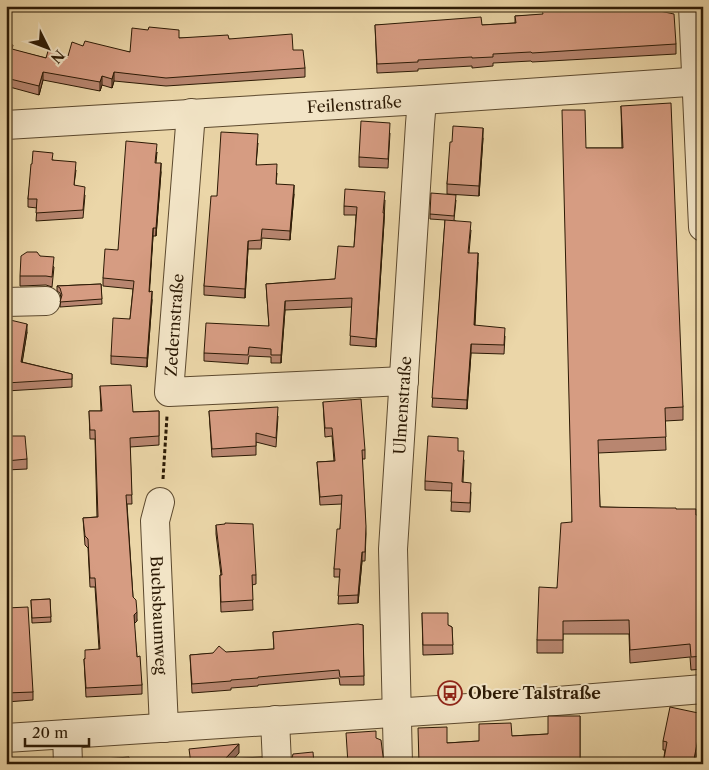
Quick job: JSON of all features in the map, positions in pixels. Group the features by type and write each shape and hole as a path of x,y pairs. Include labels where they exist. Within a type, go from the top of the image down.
{"street":[{"path":"693,6 699,82 703,227"},
{"name":"Feilenstraße","path":"7,127 191,113 699,82"},
{"name":"Ulmenstraße","path":"398,764 393,548 422,100"},
{"name":"Zedernstraße","path":"191,113 169,392 404,381"},
{"path":"6,302 46,301"},
{"name":"Buchsbaumweg","path":"160,502 155,521 164,728"},
{"path":"6,738 494,706 703,689"},
{"path":"275,720 277,764"},
{"path":"67,734 68,764"}],"path":[{"path":"160,502 163,484 169,392"}],"building":[{"path":"655,6 655,10 674,14 676,44 493,54 493,57 418,60 418,62 377,64 375,25 481,17 482,25 516,23 515,16 543,14 542,10"},
{"path":"149,27 179,30 179,38 228,35 229,39 292,34 293,50 303,50 305,68 166,78 114,72 112,79 102,76 100,82 43,72 39,86 6,78 6,44 13,45 12,49 46,58 48,51 68,56 72,42 83,46 85,41 130,52 132,28 148,30"},
{"path":"671,103 683,407 665,408 666,437 598,440 600,507 696,509 696,515 699,515 699,561 703,561 703,656 691,657 690,644 630,650 629,620 563,621 563,640 537,640 539,587 557,588 561,523 572,522 562,110 585,110 586,148 623,148 621,106"},
{"path":"361,121 390,123 388,159 359,157"},
{"path":"453,126 483,128 479,186 447,184"},
{"path":"221,132 258,134 256,165 277,164 276,184 294,185 290,231 262,229 261,240 248,241 245,289 204,286 211,196 217,196"},
{"path":"126,141 157,144 155,163 161,163 156,228 153,228 149,292 152,291 147,358 111,356 113,318 130,319 134,281 103,278 105,249 118,250"},
{"path":"33,151 53,153 52,160 76,162 74,185 85,187 83,210 36,213 37,199 28,199"},
{"path":"345,189 385,192 376,339 350,336 352,298 285,301 281,355 271,355 271,349 249,347 248,355 204,353 206,323 269,326 266,284 335,279 338,246 354,247 357,207 344,206"},
{"path":"431,193 456,195 454,216 430,214"},
{"path":"445,220 471,222 468,253 478,253 474,325 505,328 504,345 471,344 467,400 432,398"},
{"path":"27,252 37,252 40,256 54,257 52,277 20,276 21,256"},
{"path":"101,284 102,299 60,302 62,295 60,288 57,286"},
{"path":"6,319 27,324 21,362 72,374 72,379 6,383 11,360 6,359"},
{"path":"131,385 133,412 159,411 159,436 130,438 132,495 126,495 133,597 136,600 137,612 134,615 137,657 140,656 142,685 86,688 85,650 100,649 95,578 90,578 88,539 85,536 83,518 98,517 95,430 90,430 89,411 102,411 100,386"},
{"path":"6,397 8,397 10,436 25,436 27,459 6,461"},
{"path":"361,399 365,450 362,450 366,526 365,552 362,552 358,595 338,596 340,569 334,569 337,529 340,529 342,495 320,497 317,462 335,461 332,428 325,428 323,402"},
{"path":"278,407 276,438 256,433 256,446 212,449 209,411"},
{"path":"428,436 458,438 458,451 464,451 462,482 471,483 470,503 451,502 452,483 425,481"},
{"path":"225,523 253,524 256,575 252,575 253,600 221,602 220,575 222,575 216,525"},
{"path":"50,599 51,617 32,618 31,600"},
{"path":"28,607 33,692 6,693 6,653 8,653 6,608"},
{"path":"422,613 448,613 448,625 452,627 453,645 423,645"},
{"path":"363,625 364,676 340,677 339,670 192,684 190,655 213,653 219,646 226,652 274,649 273,632"},
{"path":"670,707 703,714 693,764 663,764 667,742 663,741"},
{"path":"548,716 580,716 580,761 548,761 548,764 419,764 418,728 447,727 447,743 479,741 479,724 511,723 512,736 548,734"},
{"path":"376,731 376,738 381,740 384,764 348,764 346,733"},
{"path":"239,744 225,759 262,757 264,764 223,764 223,761 221,764 191,764 189,749"},
{"path":"313,752 314,764 289,764 293,754"},
{"path":"129,757 129,764 93,764 92,760"}],"place":[{"name":"Obere Talstraße","path":"450,693"}]}
